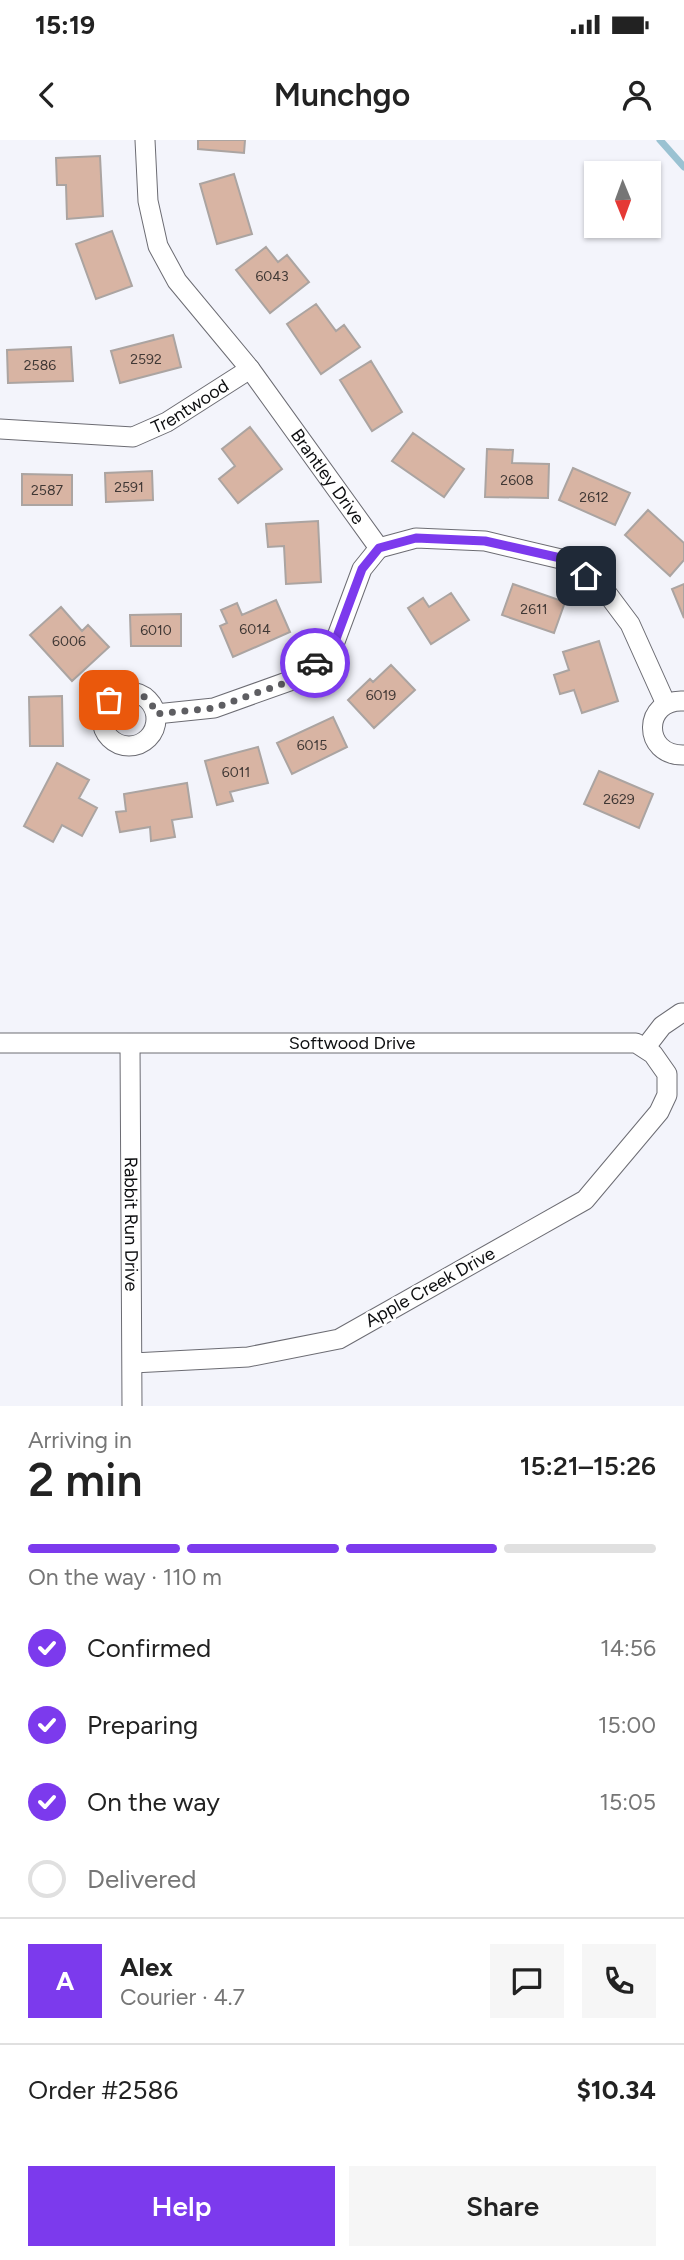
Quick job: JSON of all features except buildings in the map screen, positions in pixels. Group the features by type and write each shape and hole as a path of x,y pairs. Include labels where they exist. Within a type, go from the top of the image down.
{"street":[{"name":"Brantley Drive","path":"145,140 148,201 158,246 177,281 250,369 379,548"},
{"name":"Trentwood","path":"0,429 133,437 167,422 250,369"},
{"path":"156,714 214,708 299,678 333,647 362,569 379,548 416,538 485,541 565,559 606,592 630,624 675,703 659,709 653,720 654,739 667,752 684,755"},
{"path":"673,1090 667,1073 645,1048 662,1026 684,1013"},
{"name":"Softwood Drive","path":"0,1043 636,1043 645,1048"},
{"name":"Rabbit Run Drive","path":"130,1044 132,1406"},
{"name":"Apple Creek Drive","path":"133,1363 248,1357 339,1339 585,1200 659,1112 673,1090"}],"waterway":[{"path":"660,140 684,167"}],"way so far":[{"path":"109,700 119,693 132,691 146,697 156,714 214,708 299,678 315,663"}],"route":[{"path":"315,663 333,647 362,569 379,548 416,538 485,541 565,559 586,576"}]}
